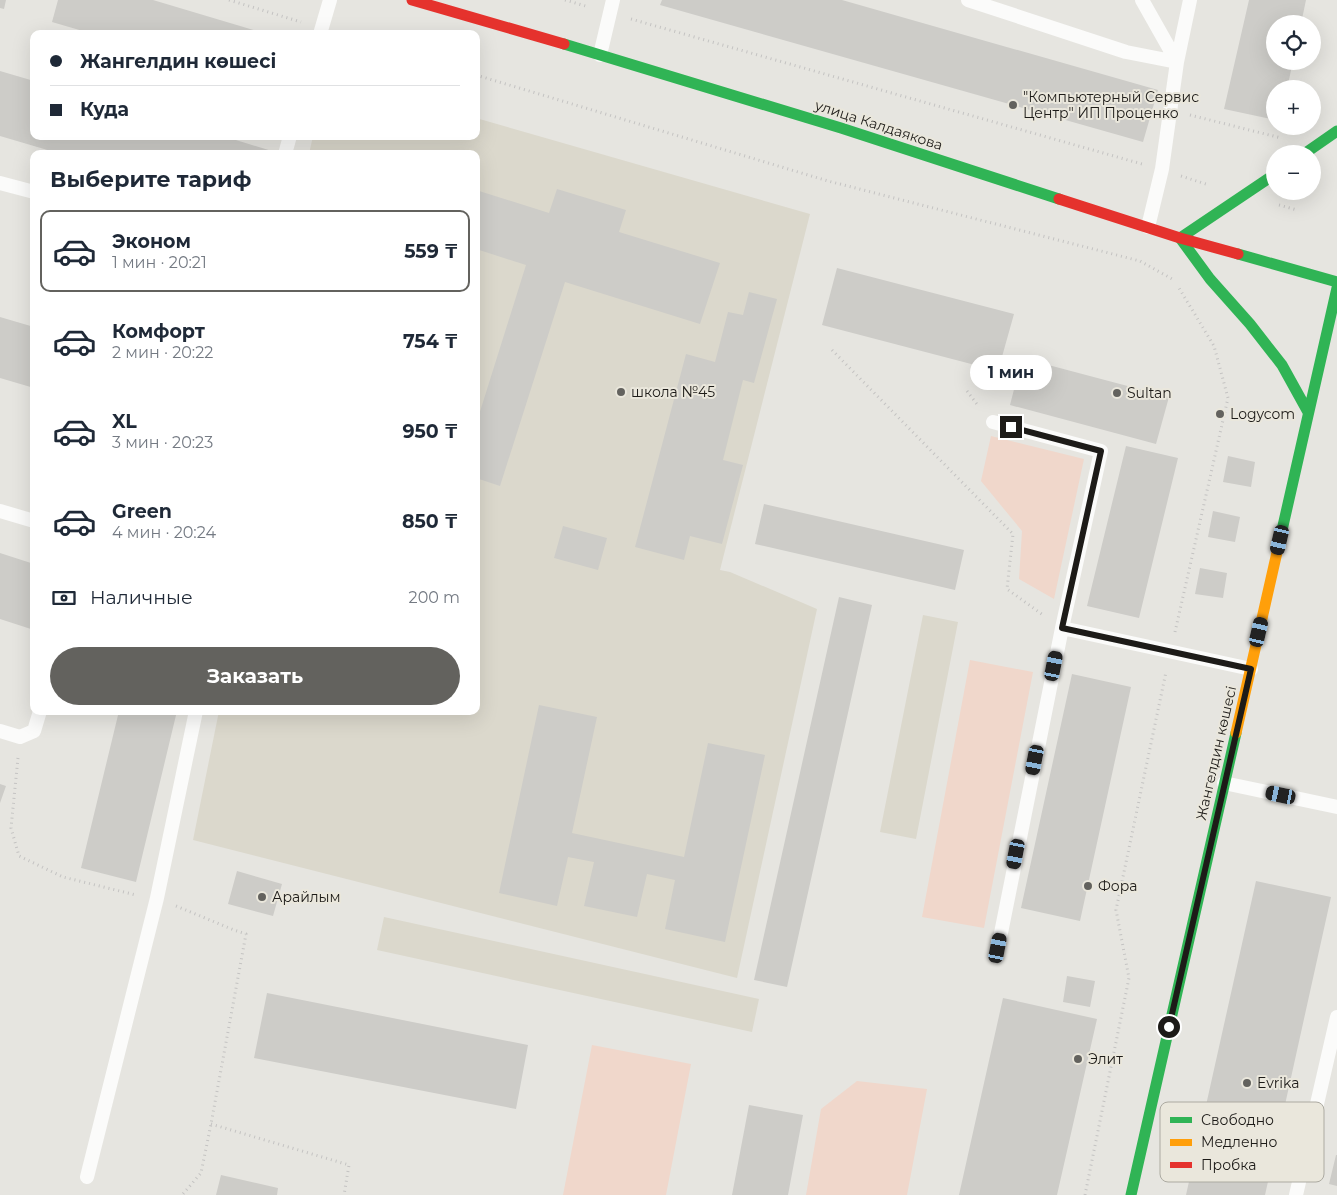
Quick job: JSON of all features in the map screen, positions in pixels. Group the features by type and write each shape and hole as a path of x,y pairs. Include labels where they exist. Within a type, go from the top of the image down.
{"main road":[{"name":"улица Калдаякова","path":"412,0 841,128 1180,238 1337,282"},
{"path":"1317,145 1337,131"},
{"path":"1266,180 1180,238 1210,279 1250,324 1282,365 1308,412"},
{"name":"Жангелдин көшесі","path":"1131,1195 1337,288"}],"lane":[{"path":"321,30 330,0"},
{"path":"968,0 1126,52 1177,62"},
{"path":"1142,0 1177,62"},
{"path":"1148,227 1162,169 1177,62 1190,0"},
{"path":"600,55 612,6"},
{"path":"0,183 30,191"},
{"path":"993,422 1101,451 1062,628 998,948"},
{"path":"0,511 30,520"},
{"path":"1062,628 1251,669"},
{"path":"0,731 20,737 34,731 39,715"},
{"path":"86,1177 157,898 195,715"},
{"path":"1224,783 1337,807"},
{"path":"1317,1102 1337,1017"},
{"path":"1296,1195 1299,1182"}],"path":[{"path":"229,0 318,30"},
{"path":"566,0 612,6 1162,169 1213,186"},
{"path":"480,76 828,181 1140,261 1174,280 1214,346 1228,398 1171,651 1116,910 1129,978 1085,1195"},
{"path":"1170,110 1289,141"},
{"path":"832,350 1013,534 1007,589 1062,628"},
{"path":"20,737 11,828 19,856 63,877 124,893 157,898 246,934 201,1173 182,1195"},
{"path":"211,1124 349,1165 344,1195"}],"shaded area":[{"name":"школа №45","path":"480,119 810,214 720,570 730,572 817,609 737,978 193,840 218,715 480,715 480,150 310,150 312,140 480,140"},
{"path":"991,436 1084,459 1054,599 1019,579 1022,531 981,481"},
{"path":"923,615 958,622 916,839 880,832"},
{"path":"970,660 1033,672 984,928 922,917"},
{"path":"384,917 759,999 752,1032 377,950"},
{"path":"592,1045 691,1064 666,1195 563,1195"},
{"path":"857,1081 927,1089 907,1195 806,1195 821,1109"}],"building":[{"path":"0,0 6,0 4,9 0,8"},
{"path":"58,0 153,0 254,30 79,30 52,22"},
{"path":"662,0 842,0 1158,90 1143,142 660,5"},
{"path":"1249,0 1306,0 1303,15 1266,15 1266,70 1291,70 1289,80 1266,80 1266,118 1224,109"},
{"path":"0,71 30,80 30,140 236,140 268,150 47,150 0,136"},
{"path":"557,189 626,210 619,232 720,263 700,324 565,282 500,486 480,479 480,412 526,265 480,250 480,191 549,213"},
{"path":"837,268 1014,314 998,371 822,325"},
{"path":"749,292 777,299 754,383 743,380 723,460 743,465 722,544 690,536 684,560 635,547 686,354 715,362 728,312 743,315"},
{"path":"0,317 30,326 30,387 0,378"},
{"path":"1022,358 1169,397 1156,444 1010,405"},
{"path":"1126,446 1178,458 1139,618 1087,606"},
{"path":"1228,456 1255,462 1251,487 1223,482"},
{"path":"764,504 964,550 955,590 755,544"},
{"path":"1213,511 1240,517 1235,542 1208,537"},
{"path":"563,526 607,538 598,570 554,558"},
{"path":"0,553 30,563 30,629 0,619"},
{"path":"1200,568 1227,573 1223,598 1195,594"},
{"path":"839,597 872,605 787,987 754,980"},
{"path":"1072,674 1131,687 1080,921 1021,908"},
{"path":"539,705 597,717 572,833 684,857 708,743 765,755 725,942 665,929 675,880 647,874 637,917 584,906 594,862 568,857 557,906 499,893"},
{"path":"118,715 176,715 136,882 81,868"},
{"path":"0,784 6,786 0,803"},
{"path":"237,871 282,884 273,916 228,904"},
{"path":"1256,881 1331,897 1286,1102 1207,1102"},
{"path":"1067,976 1095,981 1090,1007 1063,1002"},
{"path":"267,993 528,1045 516,1109 254,1058"},
{"path":"1003,998 1097,1019 1057,1195 959,1195"},
{"path":"749,1105 803,1115 788,1195 732,1195"},
{"path":"1337,1155 1337,1186 1329,1184"},
{"path":"221,1175 278,1188 277,1195 216,1195"},
{"path":"1189,1182 1268,1182 1265,1195 1186,1195"}],"traffic: fast":[{"path":"564,44 841,128 1059,199"},
{"path":"1317,145 1337,131"},
{"path":"1266,180 1180,238 1210,279 1250,324 1282,365 1308,412"},
{"path":"1238,254 1337,282"},
{"path":"1280,539 1337,288"},
{"path":"1131,1195 1236,733"}],"traffic: slow":[{"path":"1236,733 1280,539"}],"traffic: jam":[{"path":"412,0 564,44"},
{"path":"1059,199 1180,238 1238,254"}],"place":[{"name":"\"Компьютерный Сервис Центр\" ИП Проценко","path":"1013,105"},
{"name":"школа №45","path":"621,392"},
{"name":"Sultan","path":"1117,393"},
{"name":"Logycom","path":"1220,414"},
{"name":"Фора","path":"1088,886"},
{"name":"Арайлым","path":"262,897"},
{"name":"Элит","path":"1078,1059"},
{"name":"Evrika","path":"1247,1083"}],"route":[{"path":"1011,427 1101,451 1062,628 1251,669 1169,1027"}]}
